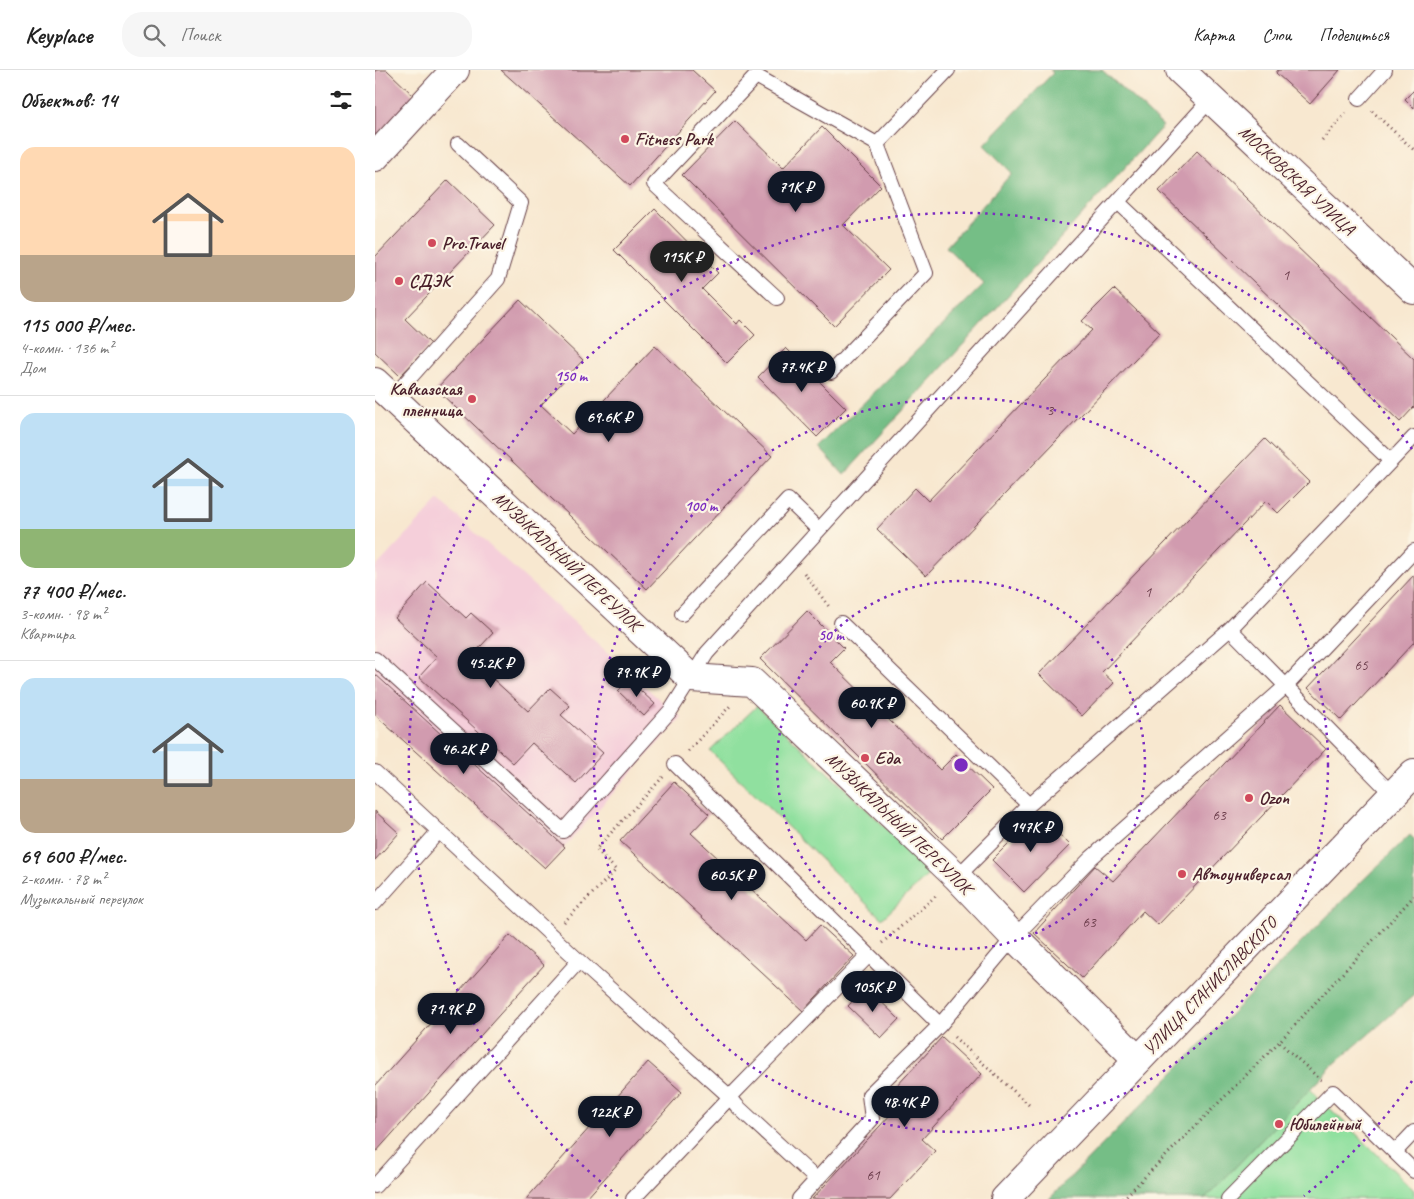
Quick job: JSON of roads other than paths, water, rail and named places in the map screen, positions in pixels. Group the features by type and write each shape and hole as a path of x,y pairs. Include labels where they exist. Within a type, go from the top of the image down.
{"street":[{"path":"375,157 455,70"},
{"name":"МОСКОВСКАЯ УЛИЦА","path":"1180,70 1414,290"},
{"name":"МУЗЫКАЛЬНЫЙ ПЕРЕУЛОК","path":"383,390 691,678 752,682 957,877 1014,937 1138,1060"},
{"name":"УЛИЦА СТАНИСЛАВСКОГО","path":"1005,1199 1414,773"}],"lane":[{"path":"877,144 948,70"},
{"path":"1359,99 1385,70"},
{"path":"777,298 654,184 756,76 877,144 926,273 831,372"},
{"path":"375,659 563,830 671,710 707,653 1211,99"},
{"path":"383,390 499,279 521,203 458,144"},
{"path":"1118,202 1391,460"},
{"path":"957,877 1029,805 1230,629 1391,460 1413,440"},
{"path":"683,614 788,500 819,530"},
{"path":"799,1199 872,1119 869,1095 940,1024 1014,937 1091,858 1286,686 1414,551"},
{"path":"841,623 1029,805"},
{"path":"1230,629 1393,795"},
{"path":"675,764 940,1024"},
{"path":"375,772 579,961 730,1097 737,1106 817,1180"},
{"path":"375,903 439,831"},
{"path":"633,1199 869,956"},
{"path":"375,1186 579,961"},
{"path":"1228,1199 1333,1092 1414,1171"},
{"path":"1395,1152 1414,1132"}],"place":[{"name":"Fitness Park","path":"625,139"},
{"name":"Pro.Travel","path":"432,243"},
{"name":"СДЭК","path":"399,281"},
{"name":"Кавказская пленница","path":"472,399"},
{"name":"Еда","path":"865,758"},
{"name":"Ozon","path":"1249,798"},
{"name":"Автоуниверсал","path":"1182,874"},
{"name":"Юбилейный","path":"1279,1124"}]}
